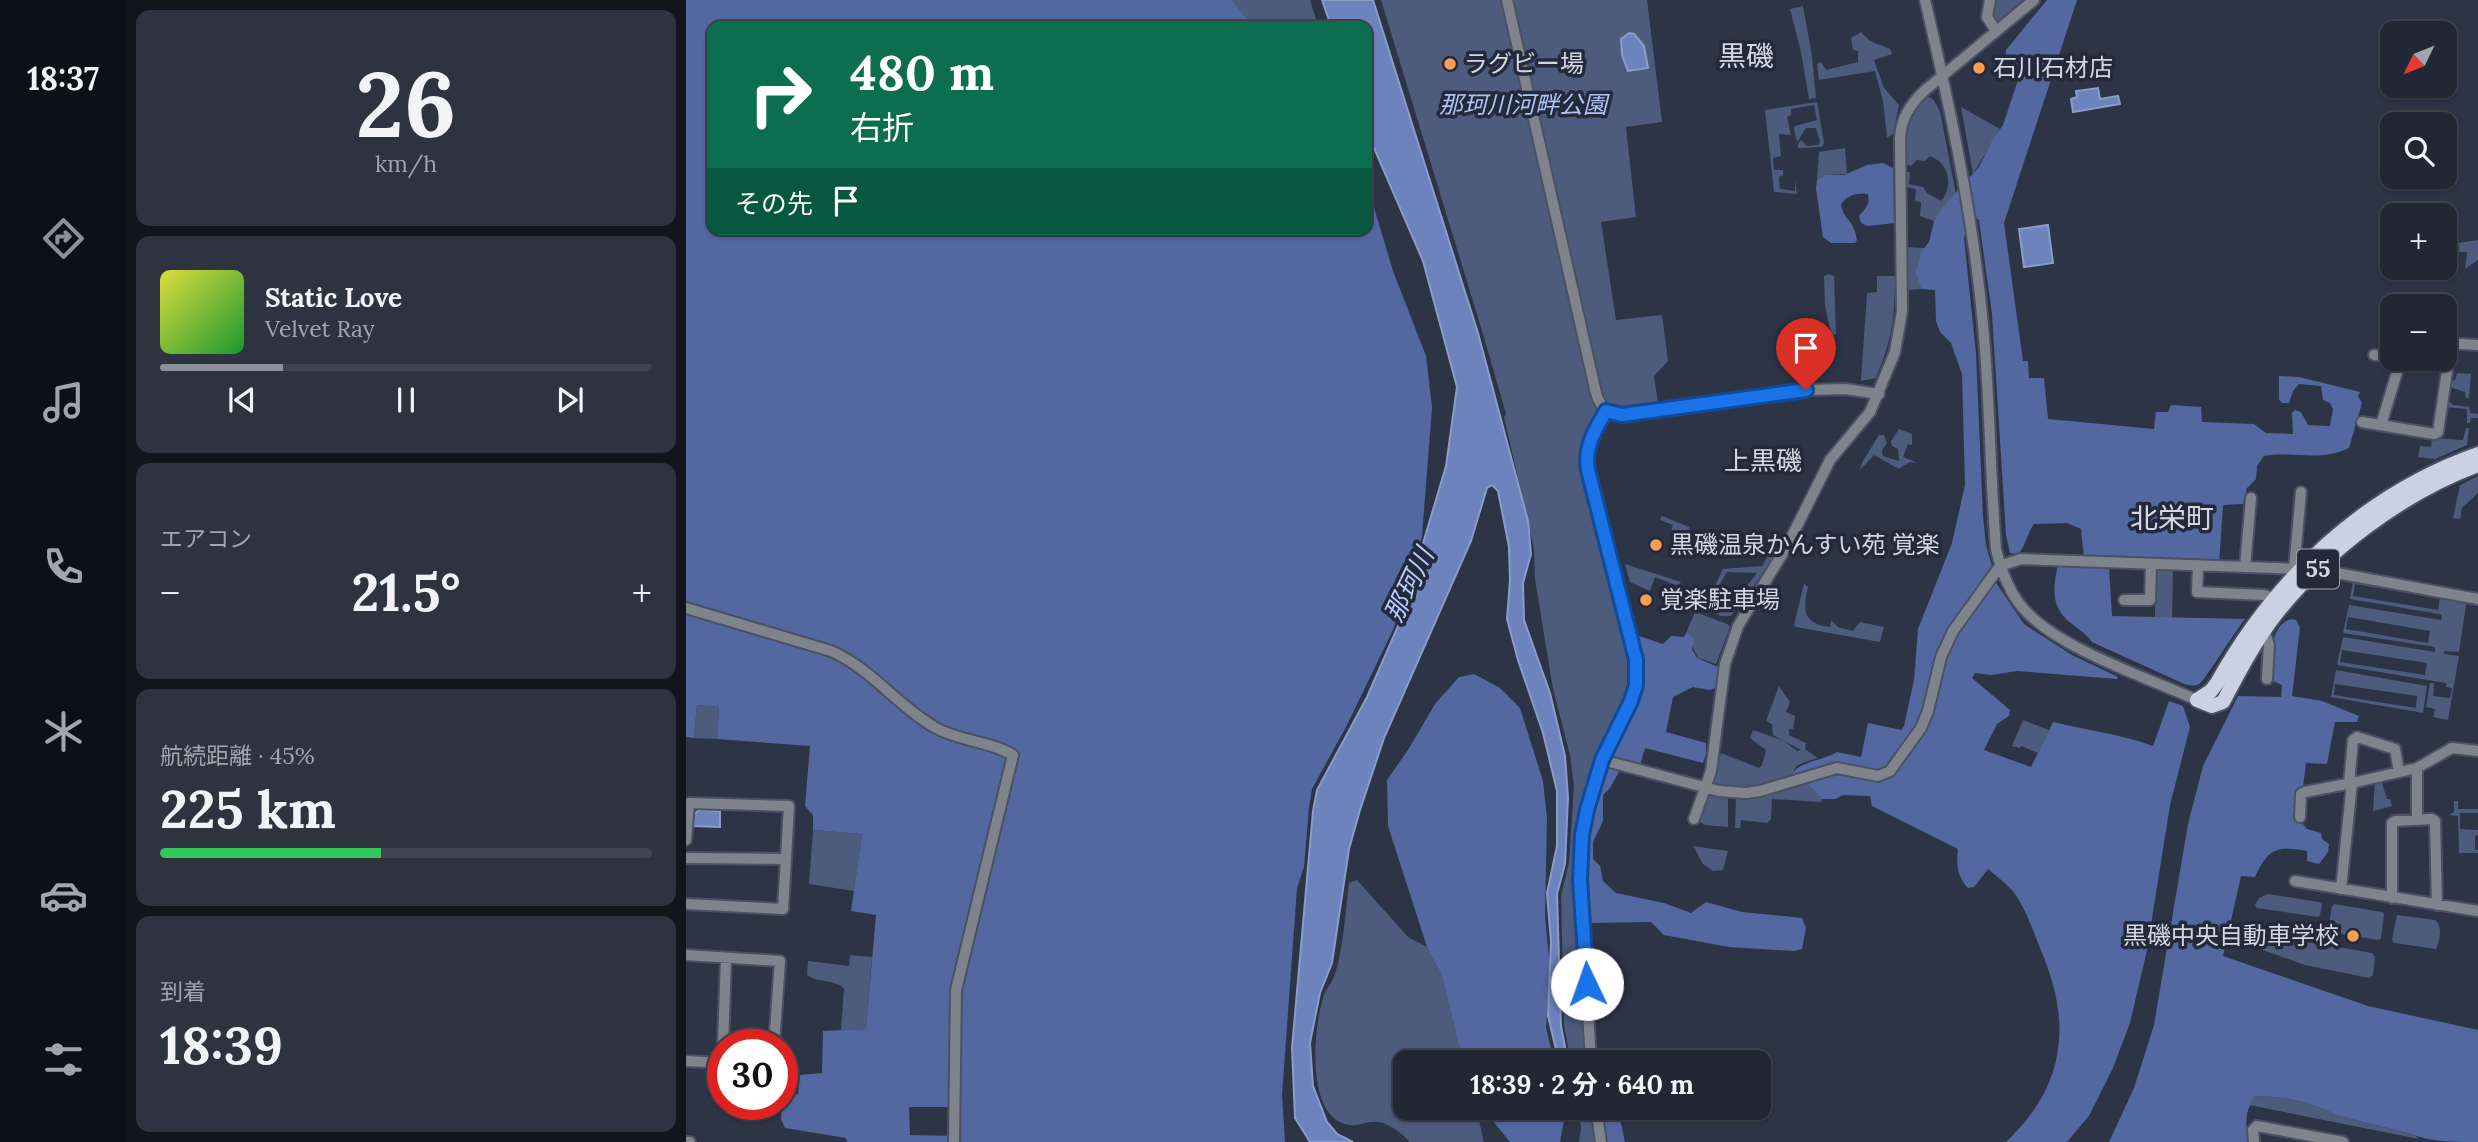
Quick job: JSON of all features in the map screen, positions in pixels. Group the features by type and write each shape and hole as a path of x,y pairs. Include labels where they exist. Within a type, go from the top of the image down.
{"main road":[{"name":"55","path":"2197,701 2211,691 2247,634 2297,569 2365,512 2434,472 2478,454"},
{"name":"55","path":"2197,701 2212,706 2223,702 2264,630 2315,571 2351,540 2440,482 2478,466"}],"street":[{"path":"1507,0 1596,393 1599,403 1606,411 1622,415 1826,389 1879,394"},
{"path":"1925,0 1943,75 1975,250 1985,352 1996,549 2000,566 2010,590 2023,608 2052,633 2197,701"},
{"path":"1990,0 1987,17 1996,32"},
{"path":"1694,819 1707,788 1714,755 1724,664 1738,626 1786,548 1830,460 1863,423 1879,394 1895,352 1902,311 1900,128 1915,99 2034,0"},
{"path":"2457,344 2478,345"},
{"path":"2374,355 2380,356"},
{"path":"2381,425 2397,371"},
{"path":"2362,422 2434,434 2438,432 2445,371"},
{"path":"1590,1050 1580,880 1582,835 1602,760 1636,685 1636,660 1586,457 1588,446 1606,411"},
{"path":"2297,569 2301,492"},
{"path":"2245,567 2250,498"},
{"path":"1602,760 1707,788 1747,793 1837,768 1884,775 1904,754 1921,728 1947,641 2000,566 2021,559 2297,569 2478,599"},
{"path":"2124,600 2150,600 2151,564"},
{"path":"2198,565 2191,591 2264,595 2273,598"},
{"path":"686,608 841,655 858,665 897,701 937,729 1013,755 956,990 954,1142"},
{"path":"2264,630 2269,645 2267,679"},
{"path":"2341,888 2353,740 2357,737 2395,749 2399,772"},
{"path":"2301,817 2301,794 2305,792 2417,768 2452,748 2478,751"},
{"path":"2417,768 2417,820"},
{"path":"686,840 689,803 789,806 783,909 686,904"},
{"path":"2392,898 2392,823 2432,819 2435,821 2437,905"},
{"path":"686,858 786,859"},
{"path":"2295,881 2478,911"},
{"path":"686,955 780,961 775,1029"},
{"path":"724,1029 726,958"},
{"path":"686,1061 707,1062"},
{"path":"1598,1120 1601,1142"},
{"path":"2255,1142 2253,1130 2256,1126 2343,1142"}],"green space":[{"path":"1232,0 1310,0 1316,21 1249,21"},
{"name":"那珂川河畔公園","path":"1381,0 1647,0 1662,122 1626,127 1636,217 1601,222 1616,320 1662,315 1668,361 1654,376 1658,403 1595,414 1581,453 1632,656 1633,682 1628,701 1597,759 1579,835 1586,1050 1569,1050 1564,1025 1561,895 1569,863 1574,786 1570,755 1553,689 1535,579 1534,549 1504,417 1506,414"},
{"path":"1993,0 2023,0 1996,23 1990,18"},
{"path":"1803,6 1816,98 1809,99 1790,9"},
{"path":"1861,32 1870,41 1890,49 1892,54 1874,60 1884,88 1899,105 1893,134 1887,138 1883,101 1875,71 1819,80 1817,64 1821,62 1826,70 1858,62 1858,51 1853,50 1851,38"},
{"path":"1926,96 1933,99 1940,111 1956,194 1934,221 1920,216 1921,202 1915,201 1916,189 1906,187 1905,172 1910,172 1909,184 1923,187 1927,193 1941,201 1948,182 1942,164 1930,156 1925,161 1917,160 1911,166 1905,164 1906,127 1918,104"},
{"path":"1817,102 1824,143 1822,147 1798,148 1801,140 1807,146 1818,145 1820,142 1816,128 1806,128 1797,142 1794,129 1795,126 1817,120 1814,105 1791,109 1791,115 1787,117 1791,135 1779,134 1781,156 1773,158 1774,170 1783,170 1783,175 1779,177 1780,189 1795,191 1795,179 1797,194 1774,192 1765,110"},
{"path":"1961,107 2000,129 1973,174"},
{"path":"1845,148 1847,174 1824,175 1817,180 1819,152"},
{"path":"2478,240 2478,260 2465,269 2467,252 2457,252 2457,243"},
{"path":"1906,247 1925,248 1918,268 1921,289 1907,290"},
{"path":"1824,276 1834,276 1836,334 1833,336 1825,305"},
{"path":"1877,276 1895,276 1892,328 1876,378 1861,381 1867,293 1877,292"},
{"path":"2457,373 2471,374 2469,398 2466,398 2465,392 2450,387 2447,399 2453,405 2469,407 2470,413 2478,414 2478,418 2471,418 2470,423 2467,423 2467,409 2444,407 2448,383 2455,380"},
{"path":"2466,428 2469,428 2467,445 2435,459 2418,457 2420,446 2431,447 2432,438 2463,440"},
{"path":"1899,429 1912,434 1912,445 1908,444 1903,457 1916,462 1910,462 1899,469 1874,455 1859,471 1879,435 1884,435 1887,443 1882,450 1883,456 1899,461 1898,449 1892,446 1891,441"},
{"path":"2478,476 2478,493 2462,508 2460,519 2453,518 2460,485"},
{"path":"1662,516 1689,527 1691,546 1688,541 1675,539 1671,532 1673,525 1660,520"},
{"path":"1768,556 1772,557 1772,561 1731,616 1721,616 1712,611 1716,606 1728,610 1757,573 1727,572 1717,589 1715,586 1723,569 1762,566"},
{"path":"1625,564 1681,582 1678,586 1655,577 1650,591 1630,582"},
{"path":"2155,569 2173,570 2172,618 2155,618"},
{"path":"2356,580 2467,599 2459,652 2444,651 2444,654 2459,656 2448,720 2433,717 2435,709 2426,707 2430,683 2434,683 2433,696 2450,698 2452,688 2446,687 2446,683 2337,665 2343,637 2435,652 2435,647 2343,633 2349,605 2441,620 2442,615 2350,599 2353,582","holes":["2355,584 2440,598 2438,610 2353,596","2348,617 2430,631 2428,643 2346,629","2342,650 2427,663 2425,675 2340,662"]},
{"path":"1804,584 1808,587 1805,609 1814,623 1830,627 1831,620 1838,627 1853,631 1860,622 1884,627 1880,642 1796,627 1794,625"},
{"path":"1695,612 1730,627 1716,664 1698,658 1686,633"},
{"path":"2336,670 2427,686 2423,713 2331,697","holes":["2335,684 2417,696 2416,708 2334,695"]},
{"path":"1779,686 1790,702 1786,712 1795,716 1789,735 1806,743 1805,749 1818,758 1798,766 1792,777 1751,789 1713,786 1721,753 1759,768 1762,765 1766,750 1750,738 1753,730 1784,741 1797,751 1801,750 1773,735 1772,724 1766,721"},
{"path":"697,705 719,707 717,739 694,738"},
{"path":"2023,720 2049,730 2038,753 2021,746 2012,746"},
{"path":"2375,780 2381,780 2392,806 2373,811"},
{"path":"1793,784 1807,784 1822,799 1821,802 1772,799 1771,819 1767,823 1741,820 1740,828 1735,828 1736,797"},
{"path":"1706,796 1728,798 1728,827 1705,825 1697,820"},
{"path":"2454,801 2458,801 2458,809 2478,809 2478,813 2460,813 2460,829 2478,830 2475,849 2478,853 2459,853 2458,816 2449,815 2454,812"},
{"path":"813,830 862,834 854,891 809,884"},
{"path":"1693,846 1728,851 1723,870 1713,871 1703,864"},
{"path":"1357,880 1408,937 1427,947 1442,976 1460,1050 1393,1050 1393,1120 1479,1120 1484,1142 1410,1142 1384,1123 1344,1124 1328,1111 1321,1098 1315,1063 1317,1027 1324,995 1338,963 1349,883"},
{"path":"2268,894 2319,902 2322,904 2320,915 2318,917 2257,908 2255,905 2259,898"},
{"path":"2334,904 2382,912 2381,939 2330,932 2328,930"},
{"path":"2397,915 2435,920 2440,929 2436,949 2394,943 2392,940"},
{"path":"2254,932 2372,953 2375,957 2373,975 2369,978 2305,965 2254,947 2251,944 2251,934"},
{"path":"850,955 872,957 866,1029 841,1030 844,988 807,975 808,961 849,966"},
{"path":"2255,1096 2307,1103 2336,1115 2415,1135 2419,1139 2249,1105"},
{"path":"1580,1120 1593,1120 1596,1142 1579,1142"}],"shaded area":[{"path":"686,0 1232,0 1249,21 707,21 707,235 1372,235 1372,201 1393,271 1426,356 1432,407 1422,536 1393,630 1346,727 1312,789 1304,867 1297,888 1282,1095 1285,1142 847,1142 846,1138 785,1128 781,1120 798,1120 800,1075 822,1073 823,1031 866,1029 876,915 851,911 862,834 813,830 813,815 805,806 810,746 717,739 719,707 697,705 694,738 686,737","holes":["909,1107 958,1107 959,1136 910,1135"]},
{"path":"1322,0 1373,0 1478,333 1528,521 1531,554 1523,583 1524,620 1550,693 1565,756 1568,798 1565,864 1557,894 1561,1026 1566,1050 1556,1050 1548,1016 1551,942 1547,893 1557,846 1557,791 1543,733 1507,619 1509,547 1498,491 1492,485 1487,488 1471,541 1384,738 1349,849 1332,963 1320,993 1310,1043 1313,1086 1327,1122 1337,1134 1353,1142 1310,1142 1295,1118 1292,1048 1317,790 1367,697 1399,624 1446,466 1457,387 1423,261 1372,144 1372,21 1329,21"},
{"path":"2047,0 2077,0 2004,223 2023,361 2028,361 2029,378 2044,378 2048,419 2154,429 2156,412 2168,412 2171,405 2201,407 2202,422 2254,424 2266,433 2293,434 2292,413 2295,410 2301,412 2308,425 2330,426 2333,409 2330,403 2323,400 2321,386 2299,384 2289,403 2282,403 2279,399 2279,376 2299,377 2360,392 2358,396 2362,403 2349,448 2328,454 2264,456 2257,466 2256,479 2247,488 2243,504 2223,505 2219,565 2084,558 2081,529 2067,523 2034,524 2021,551 2018,554 2010,553 2006,535 1992,314 1979,220 1976,218 1966,231 1964,238 1976,353 1983,517 1986,545 1997,584 2024,624 2072,655 2118,677 2017,671 1991,675 1975,673 1972,678 2010,710 2009,716 1997,724 1984,750 2031,767 2053,722 2153,746 2169,701 2183,706 2190,727 2170,805 2147,950 2130,1023 2113,1068 2089,1116 2067,1142 2006,1142 2042,1098 2058,1051 2057,1001 2032,927 2019,900 2010,887 1988,869 1974,887 1968,888 1958,870 1958,849 1872,806 1870,796 1843,795 1835,799 1822,799 1807,784 1793,784 1793,772 1802,765 1837,752 1861,757 1868,723 1901,730 1904,726 1914,680 1918,629 1952,543 1965,485 1962,374 1951,343 1940,332 1936,321 1935,290 1921,289 1916,272 1921,252 1929,242 1934,221 1942,208 1979,167 2003,125 2018,80 2006,75 2006,50"},
{"path":"1629,33 1634,34 1644,46 1648,68 1628,71 1622,55 1621,39"},
{"path":"2098,88 2100,99 2118,96 2120,104 2073,112 2071,99 2077,97 2076,91"},
{"path":"1883,163 1893,168 1894,223 1868,226 1861,223 1859,216 1868,204 1868,194 1853,195 1841,204 1854,228 1857,240 1855,243 1831,243 1823,237 1817,180 1824,175 1844,175 1867,165"},
{"path":"2048,225 2053,263 2024,267 2019,229"},
{"path":"2058,564 2109,567 2112,616 2245,619 2202,681 2195,685 2186,684 2092,642 2066,619 2055,600"},
{"path":"2291,619 2296,620 2300,627 2292,696 2322,701 2359,716 2357,722 2335,722 2327,764 2306,763 2299,819 2307,829 2321,833 2322,839 2329,844 2328,852 2319,864 2307,861 2307,851 2281,849 2269,855 2255,877 2241,876 2223,956 2368,1006 2478,1030 2478,1142 2428,1139 2336,1115 2297,1101 2255,1096 2246,1118 2250,1142 2109,1142 2134,1088 2154,1025 2188,824 2203,766 2238,696 2281,697 2282,685 2273,681 2272,646 2278,629"},
{"path":"1686,633 1694,638 1692,649 1697,658 1718,667 1716,688 1709,690 1693,687 1673,697 1666,732 1706,743 1703,763 1645,748 1640,765 1615,757 1612,752 1634,703 1639,636 1663,644 1671,636 1684,637"},
{"path":"1474,674 1500,688 1520,708 1543,781 1547,819 1545,916 1550,969 1546,1027 1551,1050 1460,1050 1442,976 1427,947 1388,826 1387,780 1435,704 1459,677"},
{"path":"1604,766 1620,770 1603,795 1603,821 1593,842 1593,859 1600,866 1603,881 1616,893 1664,903 1691,913 1706,902 1742,912 1802,918 1806,928 1802,949 1794,951 1729,947 1664,935 1651,922 1586,921 1585,834"},
{"path":"699,810 720,811 720,827 693,826 694,814"},
{"path":"1492,1120 1564,1120 1560,1142 1510,1142"},
{"path":"1603,1120 1620,1120 1625,1142 1604,1142"}],"place":[{"name":"ラグビー場","path":"1450,64"},
{"name":"石川石材店","path":"1979,68"},
{"name":"黒磯温泉かんすい苑 覚楽","path":"1656,545"},
{"name":"覚楽駐車場","path":"1646,600"},
{"name":"黒磯中央自動車学校","path":"2353,936"}],"district":[{"name":"黒磯","path":"1746,56"},
{"name":"上黒磯","path":"1763,461"},
{"name":"北栄町","path":"2172,518"}],"route":[{"path":"1587,984 1580,880 1582,835 1602,760 1636,685 1636,660 1588,470 1588,446 1606,411 1622,415 1806,390"}],"water label":[{"name":"那珂川","path":"1409,585"}]}
